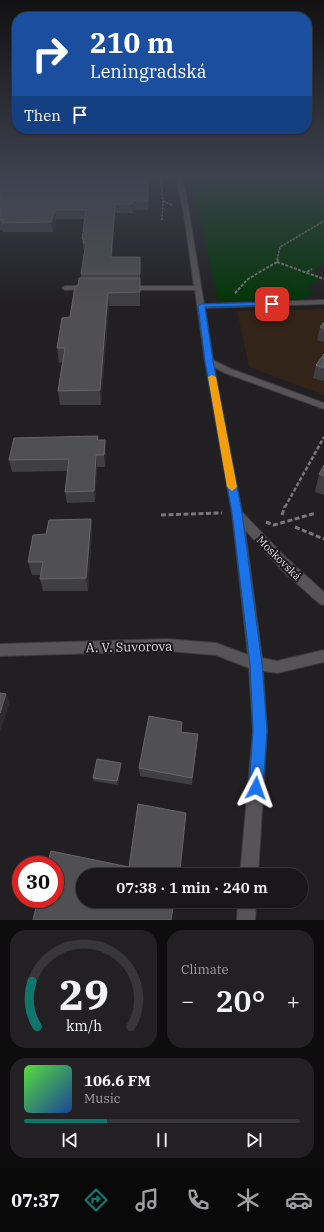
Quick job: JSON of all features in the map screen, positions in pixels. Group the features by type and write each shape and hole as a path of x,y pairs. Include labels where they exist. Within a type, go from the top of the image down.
{"street":[{"path":"188,219 209,361 237,513 256,664 260,731 250,868"},
{"path":"65,288 95,288"},
{"path":"118,288 198,288"},
{"path":"201,306 324,302"},
{"path":"209,361 228,371 324,406"},
{"name":"Moskovská","path":"237,513 260,540 298,579 324,600"},
{"name":"A. V. Suvorova","path":"0,650 179,646 216,649 256,664"},
{"path":"256,664 277,667 324,656"},
{"path":"246,920 247,908"}],"path":[{"path":"277,262 280,247 324,221"},
{"path":"228,305 239,288 255,274 277,262 324,279"},
{"path":"306,272 312,269"},
{"path":"282,515 286,503 324,437"},
{"path":"288,520 316,513"},
{"path":"295,528 324,539"}],"shaded area":[{"path":"324,309 324,395 249,367 237,311"}],"green space":[{"path":"200,219 324,219 324,263 311,273 322,277 306,288 314,292 305,298 298,300 218,301"}],"building":[{"path":"52,219 51,222 2,223 3,220 0,220"},
{"path":"85,219 114,219 111,257 140,257 140,274 81,274 86,243 83,243 84,239 82,239"},
{"path":"79,278 140,278 140,292 108,293 100,390 58,391 65,348 57,348 62,318 70,317 75,286 78,286"},
{"path":"324,322 324,329 320,327"},
{"path":"324,354 324,368 316,365"},
{"path":"98,436 97,440 105,440 104,455 96,455 94,491 65,492 69,459 9,460 14,438"},
{"path":"324,465 324,476 319,474"},
{"path":"91,519 86,578 40,579 43,562 28,562 33,535 46,534 49,520"},
{"path":"0,693 6,694 0,713"},
{"path":"149,716 182,722 181,732 198,734 192,778 139,768"},
{"path":"97,759 121,763 117,781 93,778"},
{"path":"138,804 186,813 180,868 76,868 76,908 173,908 171,920 33,920 36,908 64,908 64,856 50,856 51,851 129,867"}],"slow traffic":[{"path":"212,377 232,487"}],"route":[{"path":"256,788 260,731 256,664 237,513 209,361 201,306 272,304"}]}
